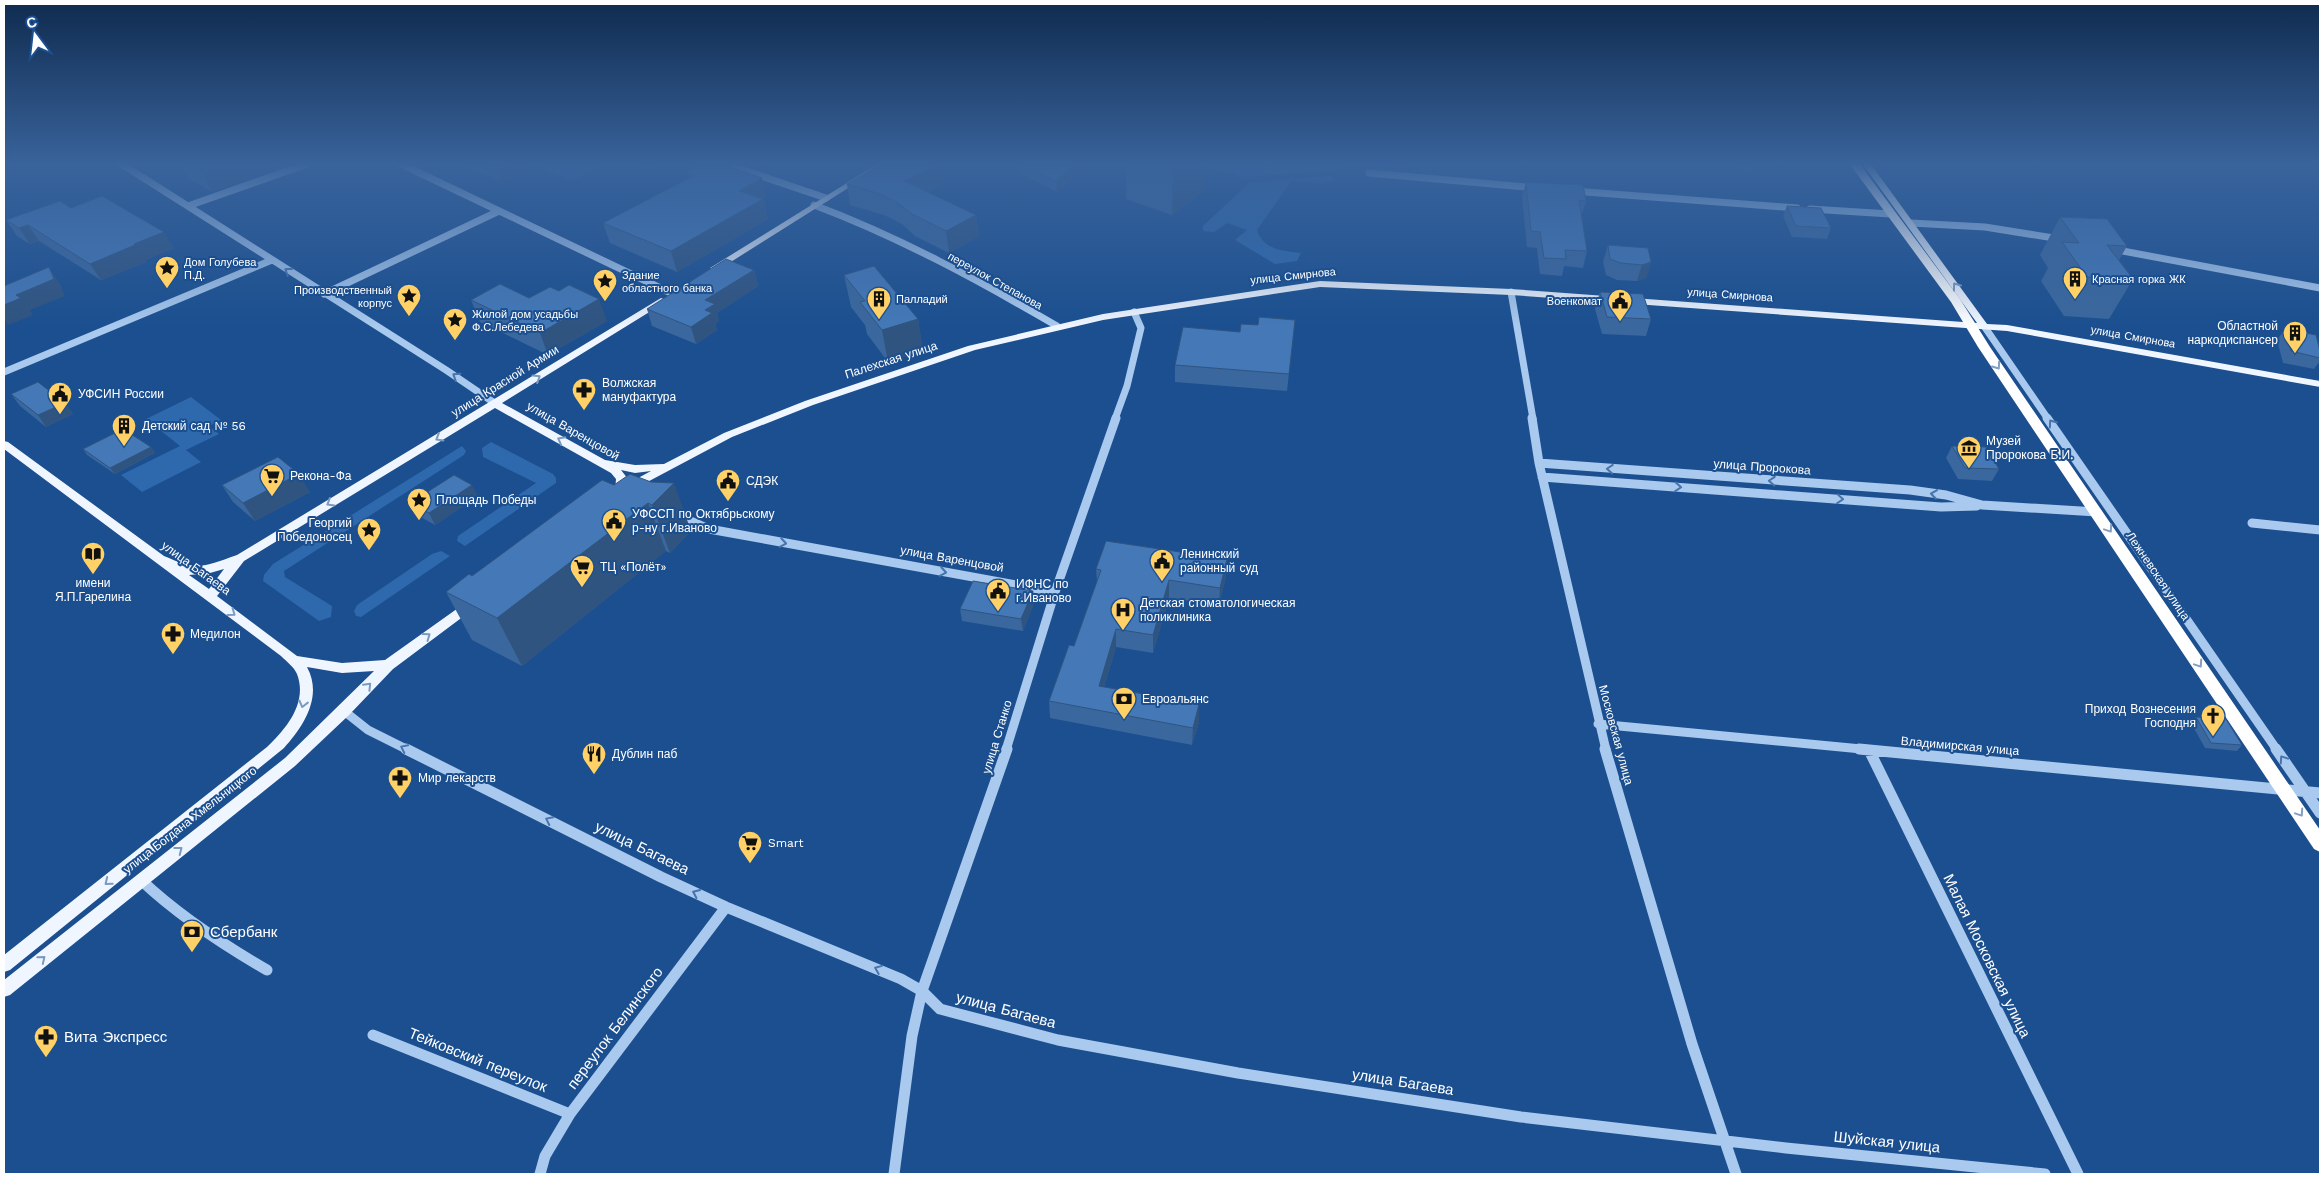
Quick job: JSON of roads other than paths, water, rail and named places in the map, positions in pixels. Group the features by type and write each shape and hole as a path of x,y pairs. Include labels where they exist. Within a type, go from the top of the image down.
{"highway":[{"path":"1894,218 1978,325"},
{"name":"Лежневская улица","path":"1978,325 1984,347 2320,844"}],"main road":[{"path":"702,276 795,218"},
{"path":"1907,218 1978,325"},
{"name":"улица Смирнова","path":"1134,312 1320,284 1419,286 1978,325 2149,352 2320,384"},
{"name":"улица Красной Армии","path":"159,559 187,571 210,569 241,558 496,404 686,286"},
{"name":"Палехская улица","path":"623,496 667,466 728,435 809,403 972,348 1057,326 1134,312"},
{"name":"улица Варенцовой","path":"496,404 615,470 622,479 623,496"},
{"name":"улица Багаева","path":"4,444 293,660 342,668 388,665"},
{"name":"Палехская улица","path":"604,463 635,469 667,466"},
{"name":"улица Красной Армии","path":"210,597 220,581 241,558"},
{"path":"388,665 484,594"},
{"name":"улица Богдана Хмельницкого","path":"4,965 277,746 298,720 304,707 306,685 304,675 293,660"},
{"name":"улица Богдана Хмельницкого","path":"4,990 290,762 344,711 388,665"}],"street":[{"name":"улица Варенцовой","path":"207,218 446,370 496,404"},
{"path":"324,294 484,218"},
{"path":"514,218 673,294"},
{"name":"переулок Степанова","path":"844,218 904,242 981,282 1057,326"},
{"path":"1911,223 1985,227 2066,240"},
{"path":"2104,248 2320,288"},
{"path":"4,372 272,260"},
{"name":"Московская улица","path":"1511,292 1526,373 1539,464 1598,724 1692,1044 1736,1174"},
{"name":"улица Станко","path":"894,1174 912,1036 922,990 1002,764 1055,592 1127,386 1141,328 1134,312"},
{"name":"Лежневская улица","path":"1978,325 2320,813"},
{"name":"улица Пророкова","path":"1539,464 1910,490 1946,495 1982,505"},
{"name":"улица Пророкова","path":"1542,477 1941,506 1965,507 1982,505 2097,512"},
{"name":"улица Варенцовой","path":"667,511 710,529 1055,592"},
{"path":"2252,523 2320,530"},
{"name":"улица Багаева","path":"344,711 368,730 661,876 726,907 900,978 922,990 940,1009 1058,1040 1261,1077 1521,1117 1726,1141"},
{"name":"Владимирская улица","path":"1598,724 2320,793"},
{"name":"Малая Московская улица","path":"1869,750 2078,1174"},
{"path":"141,880 163,902 236,952 267,970"},
{"name":"переулок Белинского","path":"540,1174 545,1156 570,1114 726,907"},
{"name":"Тейковский переулок","path":"373,1035 570,1114"},
{"name":"Шуйская улица","path":"1726,1141 2045,1174"}],"place":[{"name":"Дом Голубева П.Д.","path":"167,289"},
{"name":"Красная горка ЖК","path":"2075,300"},
{"name":"Здание областного банка","path":"605,302"},
{"name":"Производственный корпус","path":"409,317"},
{"name":"Палладий","path":"879,320"},
{"name":"Военкомат","path":"1620,322"},
{"name":"Жилой дом усадьбы Ф.С.Лебедева","path":"455,341"},
{"name":"Областной наркодиспансер","path":"2295,354"},
{"name":"Волжская мануфактура","path":"584,411"},
{"name":"УФСИН России","path":"60,415"},
{"name":"Детский сад № 56","path":"124,447"},
{"name":"Музей Пророкова Б.И.","path":"1969,469"},
{"name":"Рекона-Фа","path":"272,497"},
{"name":"СДЭК","path":"728,502"},
{"name":"Площадь Победы","path":"419,521"},
{"name":"УФССП по Октябрьскому р-ну г.Иваново","path":"614,542"},
{"name":"Георгий Победоносец","path":"369,551"},
{"name":"имени Я.П.Гарелина","path":"93,575"},
{"name":"Ленинский районный суд","path":"1162,582"},
{"name":"ТЦ «Полёт»","path":"582,588"},
{"name":"ИФНС по г.Иваново","path":"998,612"},
{"name":"Детская стоматологическая поликлиника","path":"1123,631"},
{"name":"Медилон","path":"173,655"},
{"name":"Евроальянс","path":"1124,720"},
{"name":"Приход Вознесения Господня","path":"2213,737"},
{"name":"Дублин паб","path":"594,775"},
{"name":"Мир лекарств","path":"400,799"},
{"name":"Smart","path":"750,864"},
{"name":"Сбербанк","path":"192,953"},
{"name":"Вита Экспресс","path":"46,1058"}]}
